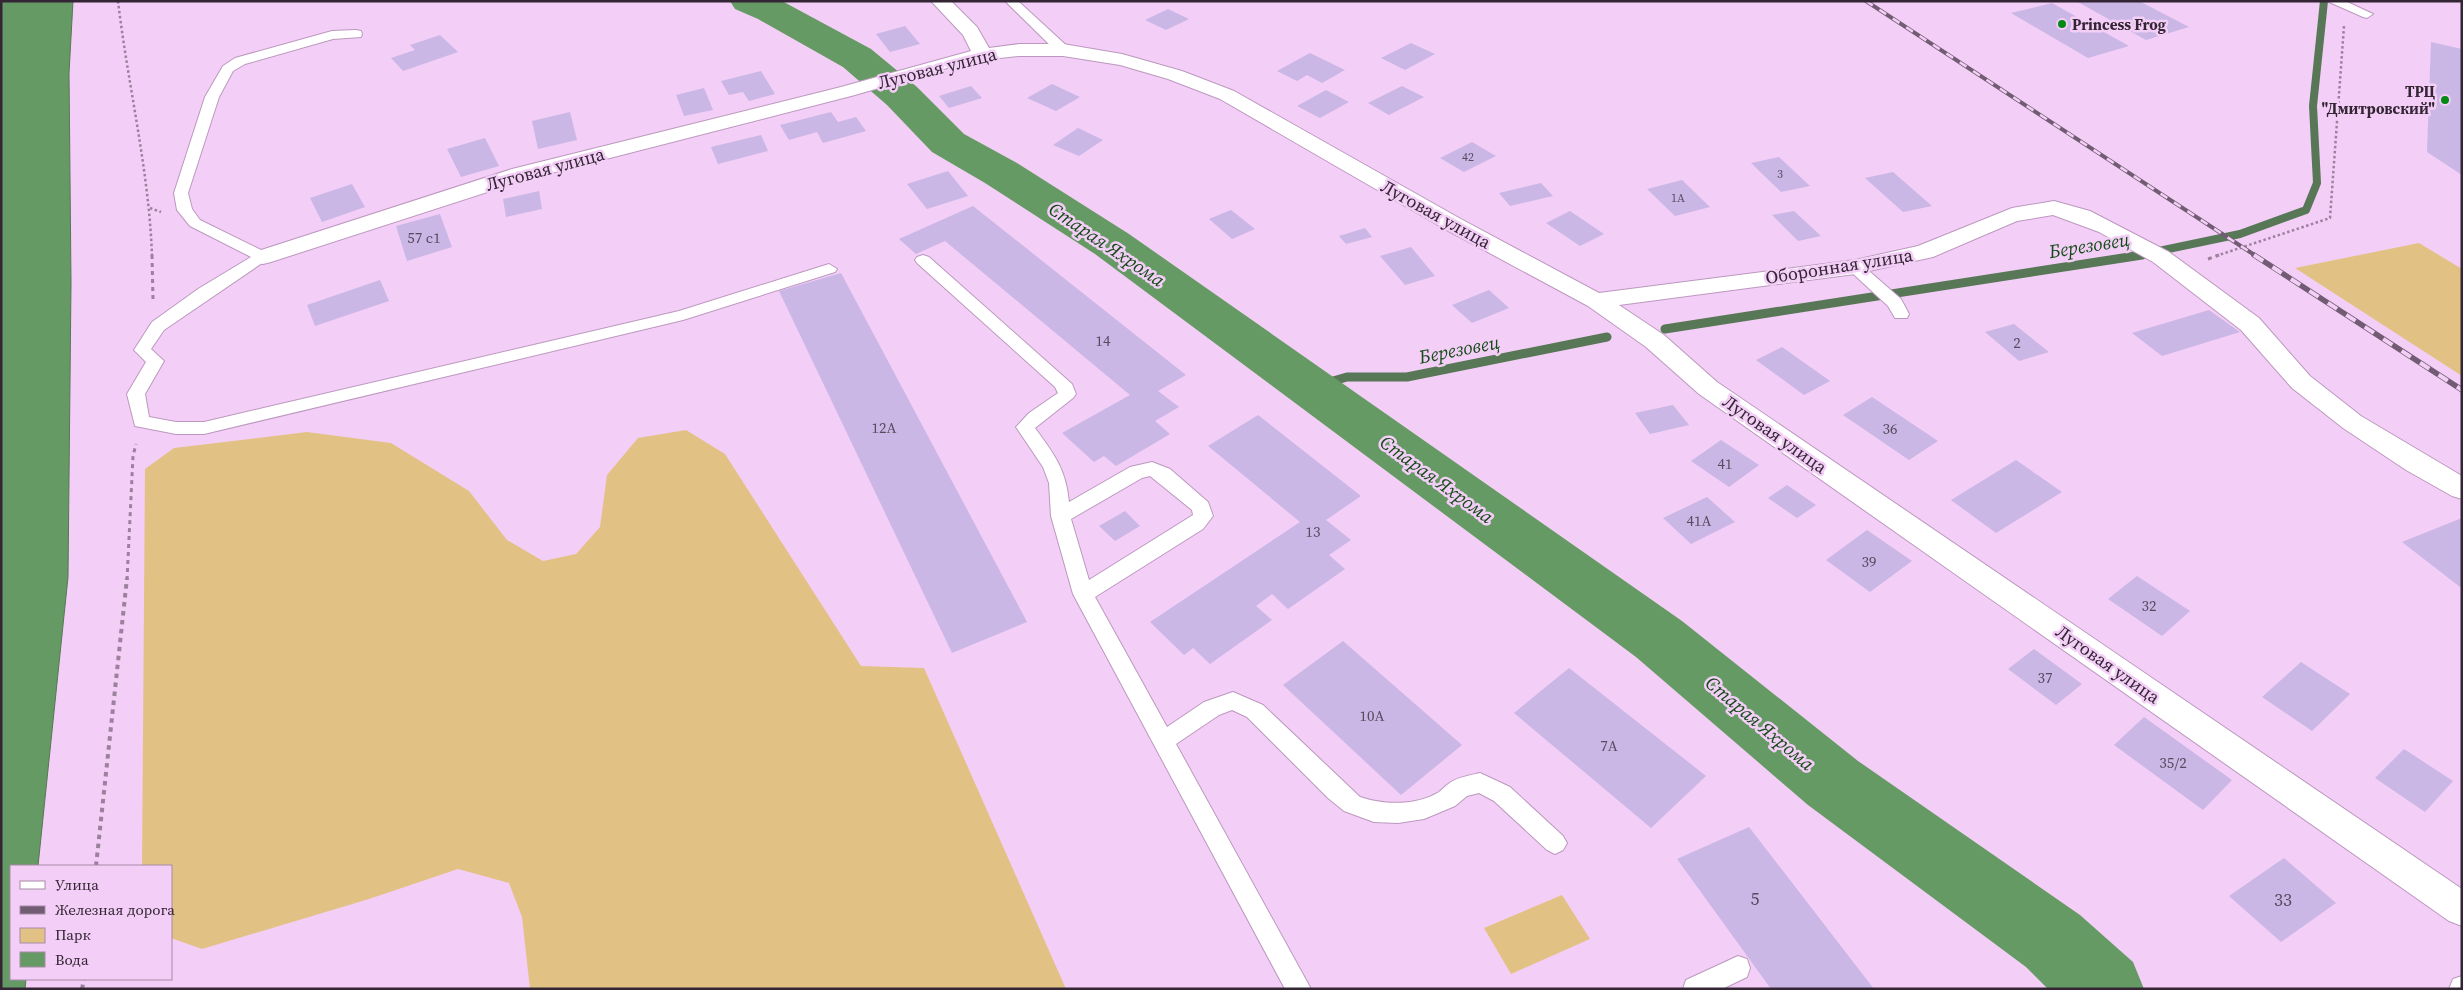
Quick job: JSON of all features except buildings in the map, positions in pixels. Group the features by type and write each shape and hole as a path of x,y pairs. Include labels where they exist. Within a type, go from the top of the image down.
{"street":[{"path":"940,1 967,27 978,42 982,54"},
{"name":"Луговая улица","path":"263,257 520,174 848,91 982,54 1019,50 1063,50 1122,60 1175,74 1227,95 1451,223 1596,301 1655,341 1708,388 2462,909"},
{"name":"Оборонная улица","path":"1596,301 1855,267 1924,252 2012,215 2054,208 2082,216 2159,256 2250,324 2301,382 2352,422 2416,463 2462,489"}],"lane":[{"path":"1011,1 1063,50"},
{"path":"2340,2 2366,14"},
{"path":"263,257 195,223 185,210 181,193 212,97 228,69 240,61 332,35 356,34"},
{"path":"263,257 204,293 158,326 142,350 155,361 136,394 141,422 176,428 204,428 223,424 683,315 829,269"},
{"path":"924,260 1064,384 1067,394 1060,402 1033,416 1025,427 1052,465 1058,483 1061,516 1083,594 1299,989"},
{"path":"1855,267 1898,308"},
{"path":"1061,516 1137,472 1152,469 1163,474 1201,507 1203,516 1196,524 1083,594"},
{"path":"1164,741 1212,708 1233,701 1255,711 1336,791 1352,804 1374,812 1398,813 1424,810 1447,799 1460,788 1480,783 1502,794 1555,842"},
{"path":"1695,989 1738,968"}],"path":[{"path":"118,1 125,61 150,208 154,332"},
{"path":"2159,256 2204,261 2233,249 2330,218 2340,2"},
{"path":"96,865 127,583 133,456 141,422"}],"green space":[{"path":"2419,243 2462,269 2462,376 2295,268"},
{"path":"686,430 725,454 861,666 924,668 1066,989 530,989 522,917 509,883 458,869 369,899 202,949 172,938 172,865 142,865 145,469 174,448 307,432 391,443 469,491 507,540 543,561 576,554 600,527 607,475 638,438"},
{"path":"1562,895 1590,939 1511,974 1484,928"}],"water":[{"path":"1,1 73,1 69,73 71,283 68,577 38,865 10,865 10,980 26,980 25,989 1,989"}],"waterway":[{"name":"Старая Яхрома","path":"749,1 772,11 857,58 902,96 948,143 1001,173 1112,244 1659,639 1833,783 2053,941 2105,989"},
{"name":"Березовец","path":"2135,256 2240,234 2306,210 2317,183 2313,106 2324,1"},
{"name":"Березовец","path":"1665,329 2142,255"},
{"name":"Березовец","path":"1324,395 1333,381 1347,377 1407,377 1607,337"}],"railway":[{"path":"1866,1 2256,256"},
{"path":"2254,255 2462,390"}],"place":[{"name":"Princess Frog","path":"2062,24"},
{"name":"ТРЦ \"Дмитровский\"","path":"2445,100"}]}
